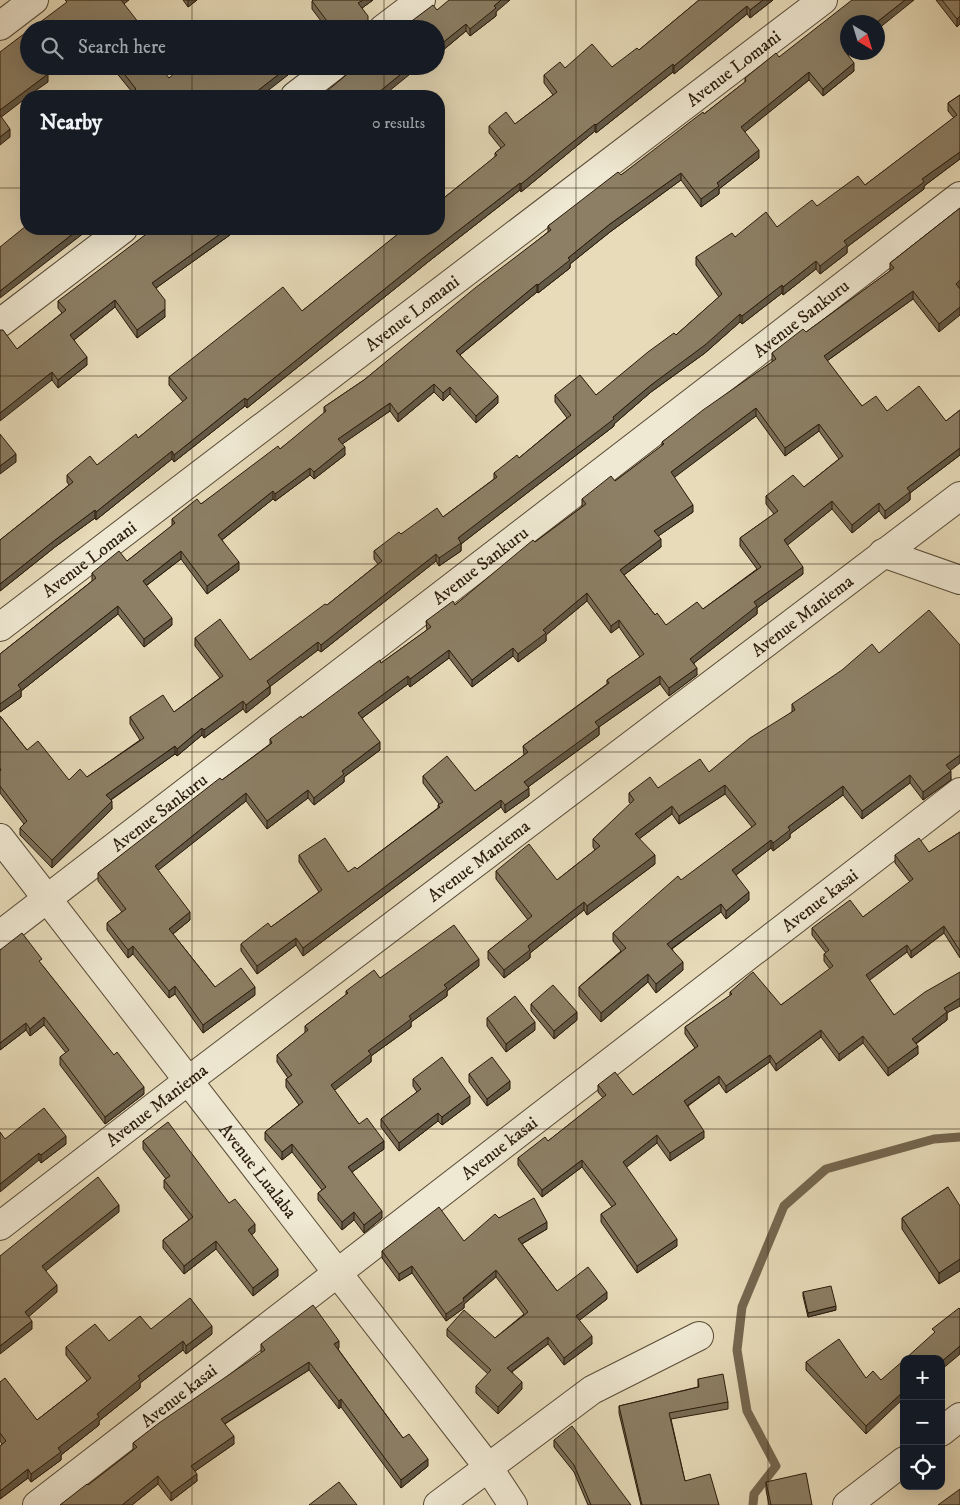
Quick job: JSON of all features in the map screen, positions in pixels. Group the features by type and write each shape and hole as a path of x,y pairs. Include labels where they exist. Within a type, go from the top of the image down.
{"street":[{"path":"0,26 34,0"},
{"path":"395,20 421,0"},
{"name":"Avenue Lomani","path":"0,627 823,0"},
{"path":"303,90 322,75"},
{"name":"Avenue Sankuru","path":"0,935 960,196"},
{"path":"0,323 115,235"},
{"name":"Avenue Maniema","path":"0,1226 189,1080 960,496"},
{"path":"883,553 960,580"},
{"name":"Avenue kasai","path":"37,1505 960,792"},
{"name":"Avenue Lualaba","path":"0,838 339,1273 488,1467 513,1505"},
{"path":"438,1505 592,1390 699,1336"},
{"path":"945,1429 960,1417"},
{"path":"848,1505 900,1464"}],"building":[{"path":"65,0 121,0 137,20 43,20 67,2"},
{"path":"363,0 358,3 368,16 368,20 326,20 312,1"},
{"path":"449,0 501,0 494,6 496,8 470,29 466,24 445,41 445,20 413,20 433,5 437,10"},
{"path":"699,0 763,0 750,10 747,6 674,66 673,64 521,184 428,254 247,400 245,398 174,455 172,451 96,512 95,510 0,584 0,540 73,482 67,475 90,456 97,465 136,434 138,438 187,398 169,377 283,287 302,311 397,235 445,235 445,197 497,155 495,153 505,145 489,126 506,112 515,124 557,92 544,75 560,62 565,68 592,44 612,67 637,48 639,50"},
{"path":"852,0 905,0 885,16 840,15 840,60 852,60 854,63 823,89 809,72 741,127 759,150 717,183 719,186 701,199 681,173 610,224 568,258 570,260 537,284 456,351 498,396 476,416 450,387 443,393 434,384 398,414 390,403 338,439 345,447 314,472 310,468 275,494 273,491 218,535 239,562 207,586 181,551 143,581 172,618 144,639 118,606 18,685 21,689 0,704 0,654 96,578 92,573 119,551 127,561 175,523 172,519 197,499 201,504 278,446 280,449 326,411 324,407 364,380 475,288 551,230 548,226 618,172 621,175 703,112 704,114 746,81 745,78 776,53 779,57"},
{"path":"942,0 960,0 960,16 957,19"},
{"path":"20,37 20,75 47,75 27,90 20,90 20,95 0,110 0,52"},
{"path":"125,75 167,75 169,78 172,75 278,75 259,90 135,90 136,89"},
{"path":"346,75 400,75 381,90 328,90"},
{"path":"960,95 960,152 922,179 924,182 844,241 847,245 820,266 816,261 742,316 740,314 705,345 651,385 613,417 614,419 458,538 461,543 439,558 436,554 321,645 318,642 267,681 270,686 246,705 243,701 204,730 202,728 177,749 175,746 106,795 112,801 52,860 20,828 27,821 0,786 0,716 27,750 38,741 69,780 80,769 87,777 144,738 130,717 163,695 174,712 223,676 195,638 220,619 250,660 325,604 327,605 382,561 374,551 399,532 401,534 437,508 443,517 497,477 494,473 517,455 519,458 571,415 555,395 580,375 596,395 648,352 674,333 676,335 722,294 696,257 732,233 735,237 766,212 777,227 812,200 817,206 858,176 865,185 957,115 948,103"},
{"path":"0,115 10,129 0,137"},
{"path":"960,208 960,280 956,284 960,289 960,307 939,324 913,291 824,356 862,406 876,396 887,411 919,386 946,421 960,410 960,448 907,488 910,492 885,511 879,503 852,525 832,501 784,540 803,567 754,602 757,606 690,659 697,668 669,688 660,676 595,722 599,727 524,782 529,788 505,805 501,800 303,948 296,938 257,966 241,944 268,923 271,927 322,890 299,855 325,838 348,872 355,867 357,869 440,807 438,805 443,802 423,776 447,756 475,791 528,752 523,746 609,683 607,680 644,654 619,620 611,626 587,593 543,630 546,633 518,654 513,648 472,680 449,650 410,679 408,676 358,713 380,742 342,771 344,774 314,798 308,790 267,821 246,793 155,866 190,912 169,929 215,987 241,968 255,987 203,1025 175,986 169,991 133,946 128,950 107,923 126,909 98,873 220,778 222,780 272,743 270,739 301,716 302,718 380,660 381,663 431,627 426,621 453,601 455,605 533,540 535,542 586,504 582,499 611,476 615,481 664,444 662,442 703,410 776,359 772,353 803,329 806,332 894,268 890,263","holes":["756,408 785,448 819,424 843,456 804,487 793,475 766,496 778,511 740,538 761,567 703,609 697,602 666,625 657,613 655,615 620,570 661,539 654,531 693,505 671,472"]},
{"path":"20,231 20,235 71,235 0,291 0,247"},
{"path":"145,235 219,235 152,283 165,300 165,309 137,330 115,300 70,335 87,357 58,380 52,372 0,413 0,330 3,330 17,349 66,310 58,301"},
{"path":"0,434 16,454 0,466"},
{"path":"929,610 960,645 960,755 946,765 951,771 923,792 910,775 862,811 843,786 788,827 790,830 773,843 771,840 732,870 749,892 726,911 721,904 667,944 683,962 656,984 648,974 601,1013 579,987 626,948 613,933 678,876 681,880 756,824 725,785 679,816 672,806 635,834 655,855 587,906 584,902 528,946 530,950 504,970 488,951 532,916 496,871 529,844 557,880 600,846 593,839 634,800 629,793 650,777 658,788 700,759 709,772 750,738 795,710 792,704 842,670 872,644 879,653"},
{"path":"960,832 960,951 944,926 911,951 907,945 866,975 894,1015 925,992 960,972 960,998 944,1008 947,1012 912,1039 918,1046 888,1068 863,1036 839,1054 821,1030 776,1064 770,1055 726,1086 719,1076 684,1101 704,1131 670,1153 657,1135 623,1162 677,1239 637,1266 601,1214 616,1204 582,1160 542,1190 518,1158 545,1137 548,1141 606,1095 598,1085 615,1072 633,1095 698,1046 685,1027 732,994 730,992 753,972 781,1005 833,966 824,954 829,950 812,928 850,900 863,917 913,879 895,855 919,838 929,852"},
{"path":"454,925 479,959 444,985 447,988 409,1016 411,1019 368,1051 371,1054 331,1085 359,1124 367,1118 384,1141 348,1167 382,1211 364,1225 354,1212 342,1222 318,1193 326,1187 292,1144 282,1152 265,1132 303,1102 286,1079 292,1075 277,1055 308,1030 305,1026 374,970 380,978"},
{"path":"22,933 42,959 39,961 114,1055 117,1052 144,1087 105,1117 60,1057 69,1050 44,1017 30,1029 26,1023 0,1043 0,950"},
{"path":"553,985 577,1012 554,1031 531,1004"},
{"path":"515,996 535,1022 506,1044 487,1018"},
{"path":"442,1057 470,1096 442,1117 438,1113 399,1143 381,1119 421,1089 413,1079"},
{"path":"492,1057 510,1081 487,1099 469,1074"},
{"path":"44,1108 66,1136 41,1155 39,1153 0,1184 0,1132 5,1139"},
{"path":"168,1122 229,1203 235,1199 255,1224 248,1230 278,1269 253,1288 216,1241 184,1266 163,1240 193,1217 164,1180 170,1176 143,1141"},
{"path":"98,1177 119,1205 42,1266 57,1285 25,1312 32,1321 0,1346 0,1256"},
{"path":"948,1187 960,1206 960,1259 939,1273 902,1218"},
{"path":"534,1198 547,1222 518,1239 557,1291 588,1267 607,1292 576,1316 592,1336 564,1358 548,1337 507,1368 522,1382 498,1407 476,1386 491,1370 447,1329 464,1310 495,1338 528,1312 496,1270 463,1298 464,1301 446,1314 412,1266 399,1274 382,1251 439,1207 464,1241 495,1214 499,1218"},
{"path":"831,1286 836,1306 808,1313 803,1292"},
{"path":"190,1298 212,1326 186,1346 183,1341 138,1376 140,1379 97,1414 99,1417 58,1448 61,1452 31,1474 28,1469 0,1491 0,1446 6,1441 0,1433 0,1382 5,1378 37,1420 91,1378 66,1347 95,1324 109,1341 140,1316 151,1329"},
{"path":"313,1305 339,1341 334,1344 403,1438 409,1434 428,1459 401,1480 341,1399 339,1401 309,1362 221,1419 234,1436 191,1466 197,1474 171,1493 158,1476 122,1505 60,1505 137,1447 133,1443 159,1423 265,1350 261,1344"},
{"path":"960,1309 960,1346 945,1359 945,1355 909,1355 935,1332 932,1329"},
{"path":"839,1339 866,1378 873,1371 881,1380 900,1363 900,1395 866,1426 806,1362"},
{"path":"723,1374 728,1402 669,1413 685,1481 710,1474 719,1505 642,1505 619,1406 699,1387 698,1379"},
{"path":"572,1426 631,1505 591,1505 574,1465 554,1440"},
{"path":"806,1473 812,1505 771,1505 766,1482"},
{"path":"339,1482 357,1505 309,1505"},
{"path":"960,1489 960,1505 938,1505"}],"waterway":[{"path":"753,1505 754,1494 776,1466 747,1411 737,1350 742,1307 784,1206 826,1169 934,1139 960,1137"}]}
